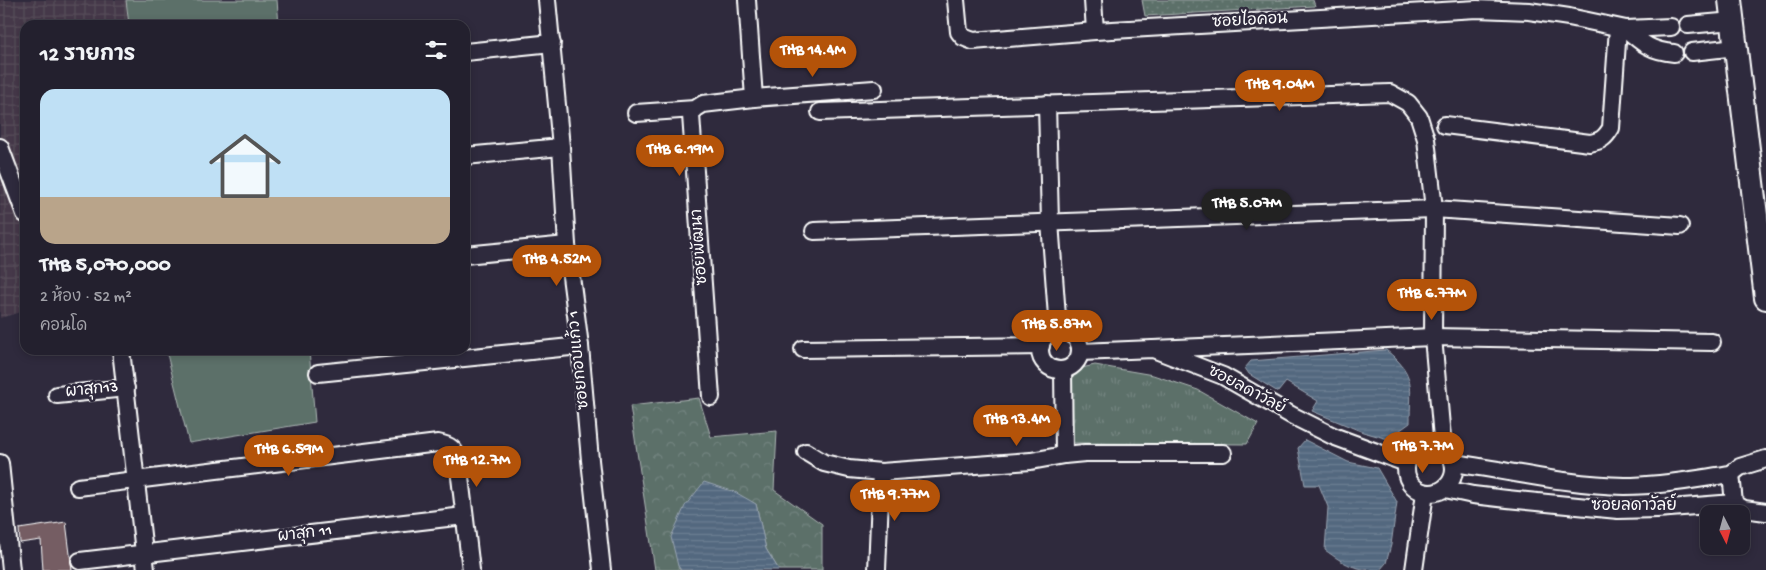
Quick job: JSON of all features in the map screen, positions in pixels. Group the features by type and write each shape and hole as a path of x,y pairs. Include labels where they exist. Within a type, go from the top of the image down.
{"main road":[{"path":"1731,10 1766,298"}],"street":[{"name":"ซอยกอบแก้ว 1","path":"547,0 568,245 602,570"},
{"path":"747,0 754,98"},
{"name":"ซอยไอคอน","path":"956,0 959,32 963,37 973,41 1094,31 1477,9 1529,11 1570,17 1622,29 1680,26 1731,10"},
{"path":"1093,0 1094,31"},
{"path":"1445,125 1590,143 1601,141 1607,136 1611,128 1622,29"},
{"name":"ซอยไอคอน","path":"1622,29 1646,46 1661,52 1674,53"},
{"path":"470,51 552,43"},
{"path":"1692,52 1736,47"},
{"path":"636,113 695,109 704,104 754,98 874,89"},
{"path":"820,112 1390,93 1408,103 1419,117 1426,139 1434,208 1433,336 1443,449"},
{"path":"1047,104 1050,222 1058,330"},
{"name":"ซอยพัฒนา","path":"695,109 692,115 711,396"},
{"path":"0,147 20,201"},
{"path":"470,156 561,147"},
{"path":"814,231 1434,208 1680,226"},
{"path":"470,255 568,245"},
{"path":"1058,330 1072,334 1077,339 1080,352 1077,362 1072,366 1063,370 1056,370 1047,365 1043,360 1040,352 1041,346 1044,338 1058,330"},
{"path":"1153,349 1433,336 1712,342"},
{"path":"318,373 580,346"},
{"path":"803,349 1041,346"},
{"name":"ซอยลดาวัลย์","path":"1080,352 1153,349 1223,376 1290,415 1333,436 1406,463"},
{"path":"122,355 146,562"},
{"path":"1063,370 1064,455"},
{"name":"ผาสุก13","path":"58,395 126,388"},
{"path":"78,486 438,444 448,445 456,451 471,570"},
{"path":"1414,570 1425,493 1416,489 1409,482 1406,463 1410,454 1417,448 1426,444 1444,448 1451,454 1455,472 1452,481 1445,489"},
{"path":"806,452 824,464 881,472 1032,461 1085,453 1223,453"},
{"name":"ซอยลดาวัลย์","path":"1454,462 1552,479 1616,485 1656,485 1731,474 1740,466 1766,459"},
{"path":"0,463 3,527 11,570"},
{"path":"877,570 881,472"},
{"path":"1731,474 1734,503"},
{"name":"ซอยลดาวัลย์","path":"1425,493 1436,493 1445,489 1499,498 1618,510 1734,503 1744,509 1766,512"},
{"name":"ผาสุก 11","path":"80,561 146,562 464,516"}],"shaded area":[{"path":"0,0 126,0 128,20 20,20 20,312 0,318"}],"green space":[{"path":"126,0 277,0 279,20 128,20"},
{"path":"1142,0 1313,0 1315,6 1145,16"},
{"path":"167,355 309,355 315,422 189,443"},
{"path":"1095,365 1153,375 1198,390 1258,424 1247,444 1072,443 1072,380 1077,369"},
{"path":"699,398 711,437 777,431 774,490 822,524 822,570 779,570 766,549 756,504 678,566 681,570 655,570 630,406"}],"water":[{"path":"1386,350 1403,367 1410,382 1411,391 1410,423 1388,439 1363,432 1312,411 1318,401 1286,382 1278,392 1249,374 1245,368 1251,361"},
{"path":"1305,440 1348,462 1377,468 1397,502 1391,545 1386,563 1380,570 1351,566 1325,550 1328,507 1319,485 1305,485 1298,448"},
{"path":"704,482 735,492 756,504 766,549 779,570 681,570 678,566 671,537 685,506"}],"building":[{"path":"66,522 72,570 43,570 41,540 20,543 19,529"}]}
